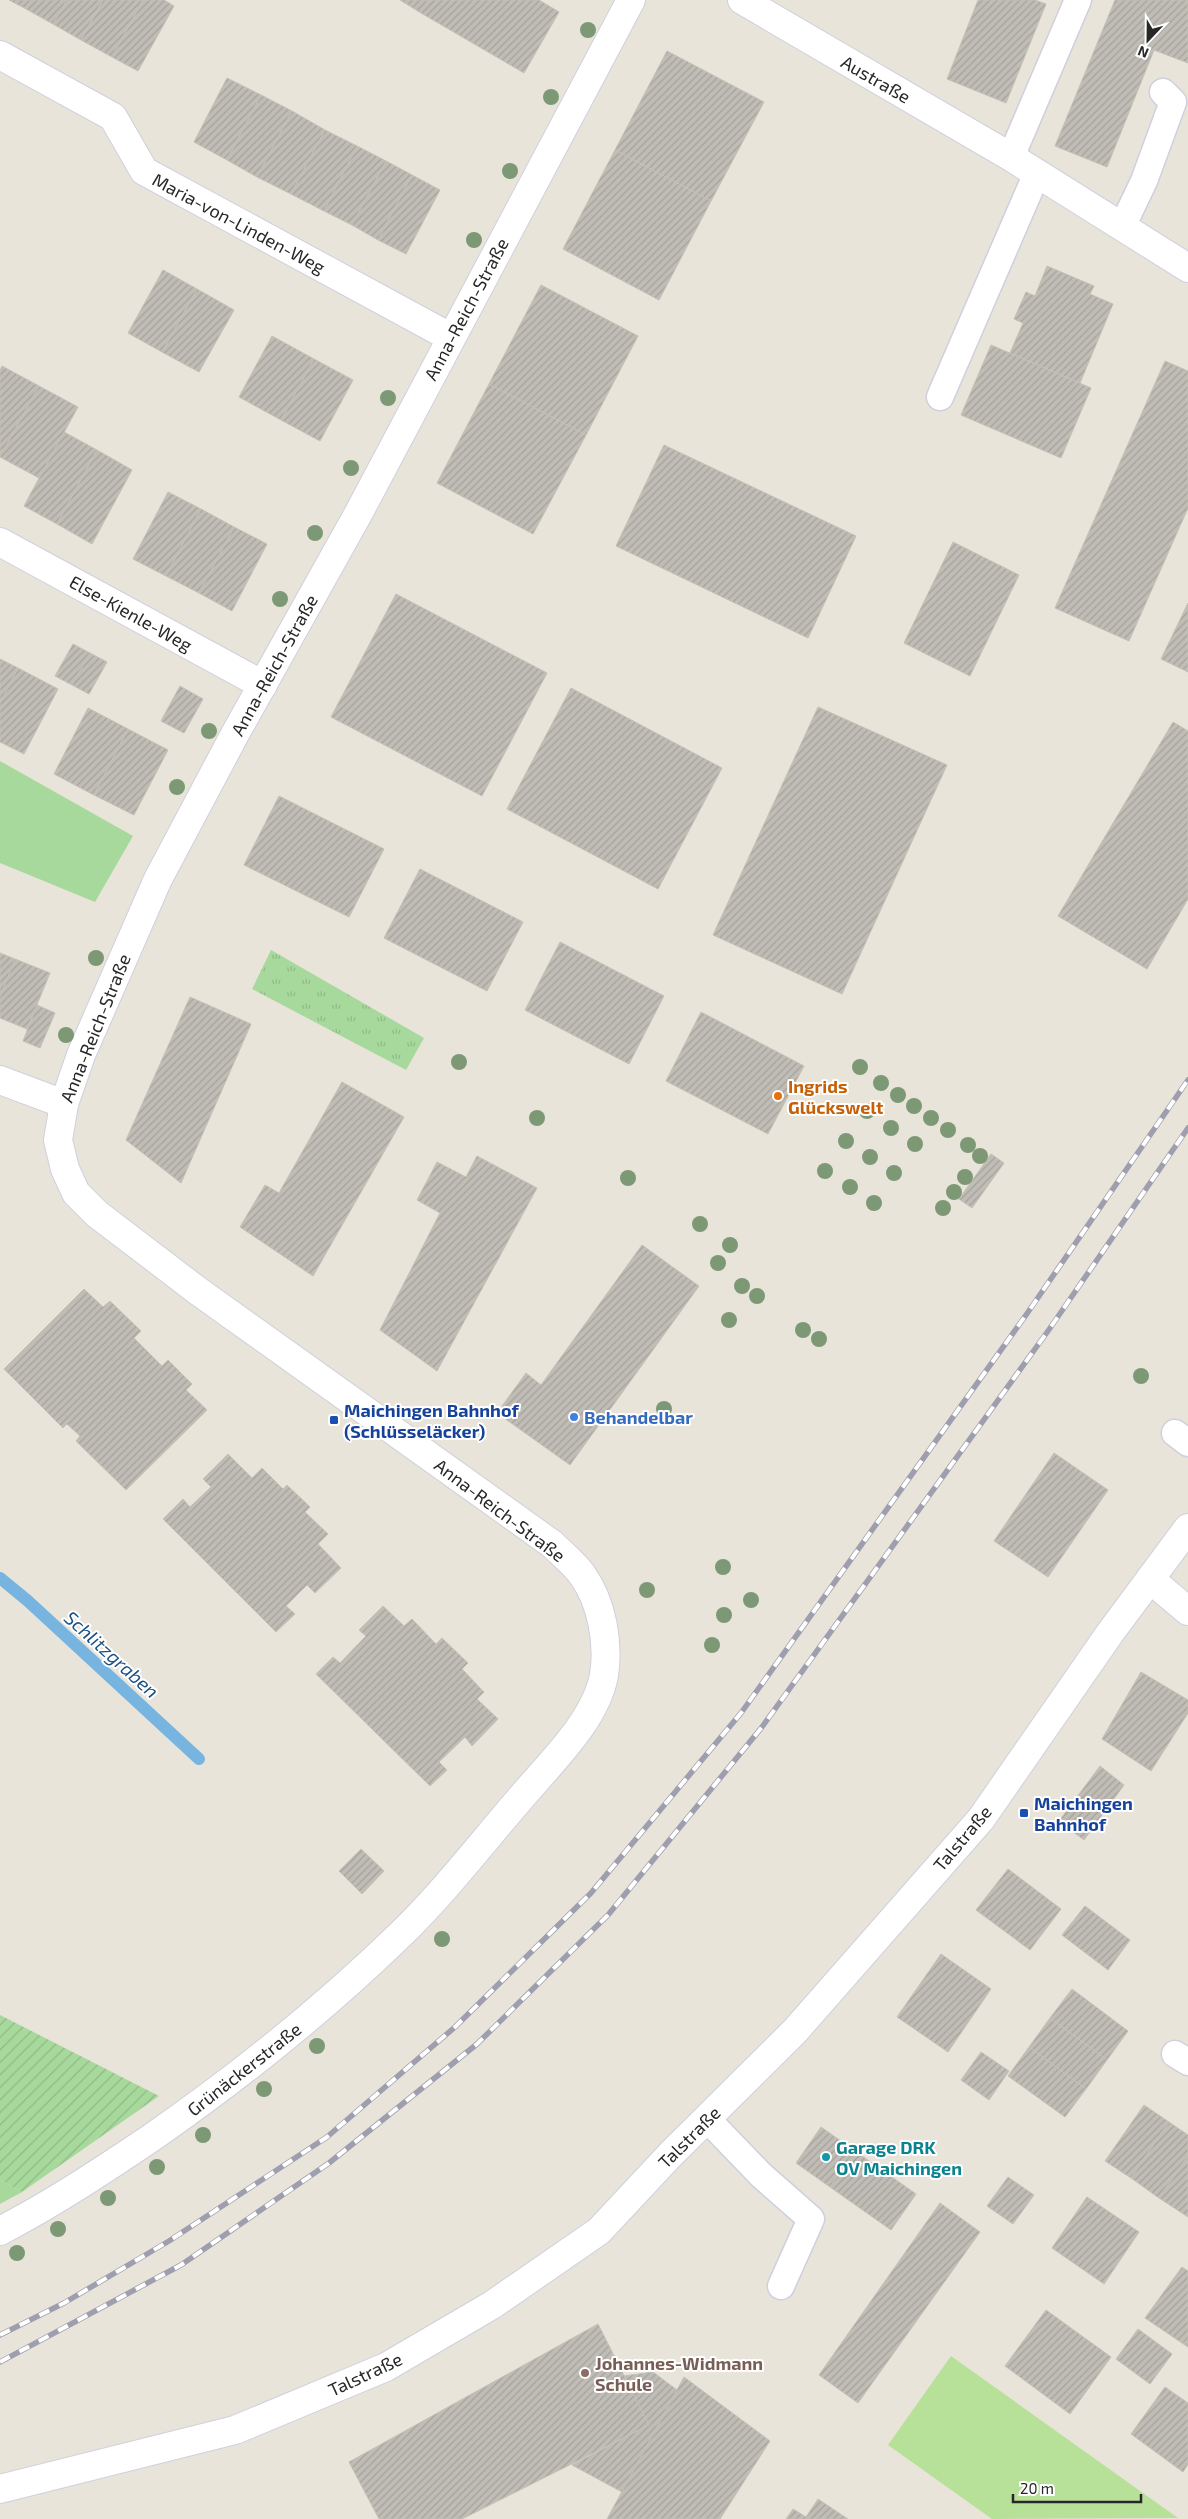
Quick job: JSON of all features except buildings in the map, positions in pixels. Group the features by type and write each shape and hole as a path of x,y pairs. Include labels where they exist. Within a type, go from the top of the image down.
{"street":[{"name":"Anna-Reich-Straße","path":"458,1870 574,1735 593,1705 604,1676 606,1642 597,1604 583,1576 552,1544 198,1291 97,1214 76,1193 65,1169 58,1140 64,1104 81,1056 158,879 357,516 450,337 631,0"},
{"name":"Austraße","path":"742,0 1011,157 1188,268"},
{"name":"Maria-von-Linden-Weg","path":"0,55 113,117 144,171 450,337"},
{"name":"Else-Kienle-Weg","path":"0,542 263,685"},
{"path":"0,1080 64,1104"},
{"name":"Talstraße","path":"0,2489 235,2430 386,2367 492,2305 598,2231 795,2031 981,1819 1188,1528"},
{"path":"1150,1579 1188,1611"},
{"name":"Grünäckerstraße","path":"0,2231 108,2167 216,2093 306,2021 404,1931 458,1870"}],"lane":[{"path":"1011,157 1078,0"},
{"path":"1122,227 1144,181 1173,102 1163,92"},
{"path":"940,397 1037,173"},
{"path":"707,2119 761,2175 811,2219 781,2286"}],"green space":[{"path":"0,761 133,836 95,902 0,863"},
{"path":"271,950 424,1038 406,1070 252,989"},
{"path":"0,2015 159,2096 22,2192 0,2180"},
{"path":"0,2180 22,2192 0,2204"},
{"path":"951,2356 1178,2518 992,2519 888,2445"}],"waterway":[{"name":"Schlitzgraben","path":"0,1578 28,1601 199,1759"}],"railway":[{"path":"0,2335 64,2303 169,2241 327,2137 455,2027 591,1893 741,1713 1026,1315 1188,1080"},
{"path":"0,2362 181,2265 329,2163 477,2044 608,1915 762,1727 1048,1331 1188,1128"}],"place":[{"name":"Ingrids Glückswelt","path":"778,1096"},
{"name":"Behandelbar","path":"574,1417"},
{"name":"Maichingen Bahnhof (Schlüsseläcker)","path":"334,1420"},
{"name":"Maichingen Bahnhof","path":"1024,1813"},
{"name":"Garage DRK OV Maichingen","path":"826,2157"},
{"name":"Johannes-Widmann Schule","path":"585,2373"}]}
